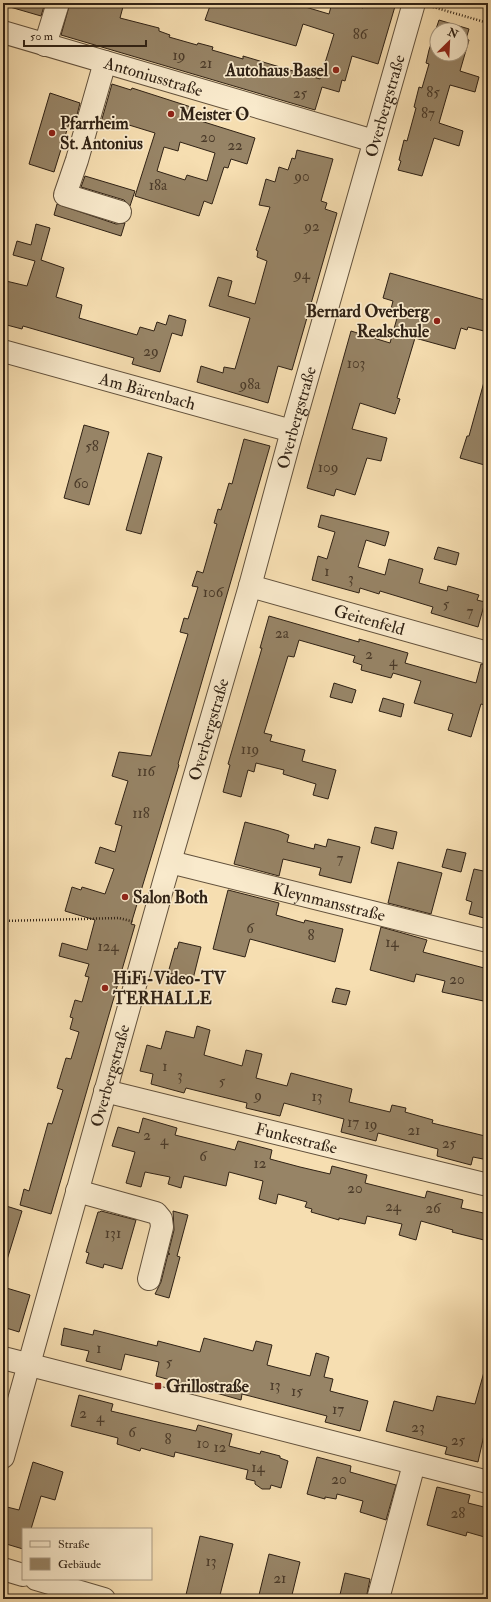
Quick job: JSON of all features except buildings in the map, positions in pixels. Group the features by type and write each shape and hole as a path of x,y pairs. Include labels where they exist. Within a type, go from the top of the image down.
{"street":[{"path":"45,44 58,3"},
{"name":"Overbergstraße","path":"3,1457 151,928 250,586 374,141 423,5"},
{"name":"Antoniusstraße","path":"3,32 374,141"},
{"path":"104,62 77,160 65,195 120,212"},
{"name":"Am Bärenbach","path":"3,352 292,432"},
{"name":"Geitenfeld","path":"250,586 488,653"},
{"name":"Kleynmansstraße","path":"170,862 488,941"},
{"name":"Funkestraße","path":"105,1091 488,1185"},
{"path":"77,1190 156,1213 161,1219 162,1227 149,1279"},
{"path":"3,1358 488,1482"},
{"path":"378,1599 414,1464"},
{"path":"3,1569 22,1575"},
{"path":"39,1580 104,1599"}],"path":[{"path":"423,5 488,22"},
{"path":"3,921 119,918 151,928"}],"place":[{"name":"Autohaus Basel","path":"336,70"},
{"name":"Meister O","path":"171,114"},
{"name":"Pfarrheim St. Antonius","path":"52,133"},
{"name":"Bernard Overberg Realschule","path":"437,321"},
{"name":"Salon Both","path":"125,897"},
{"name":"HiFi-Video-TV TERHALLE","path":"105,988"},
{"name":"Grillostraße","path":"158,1386"}]}
